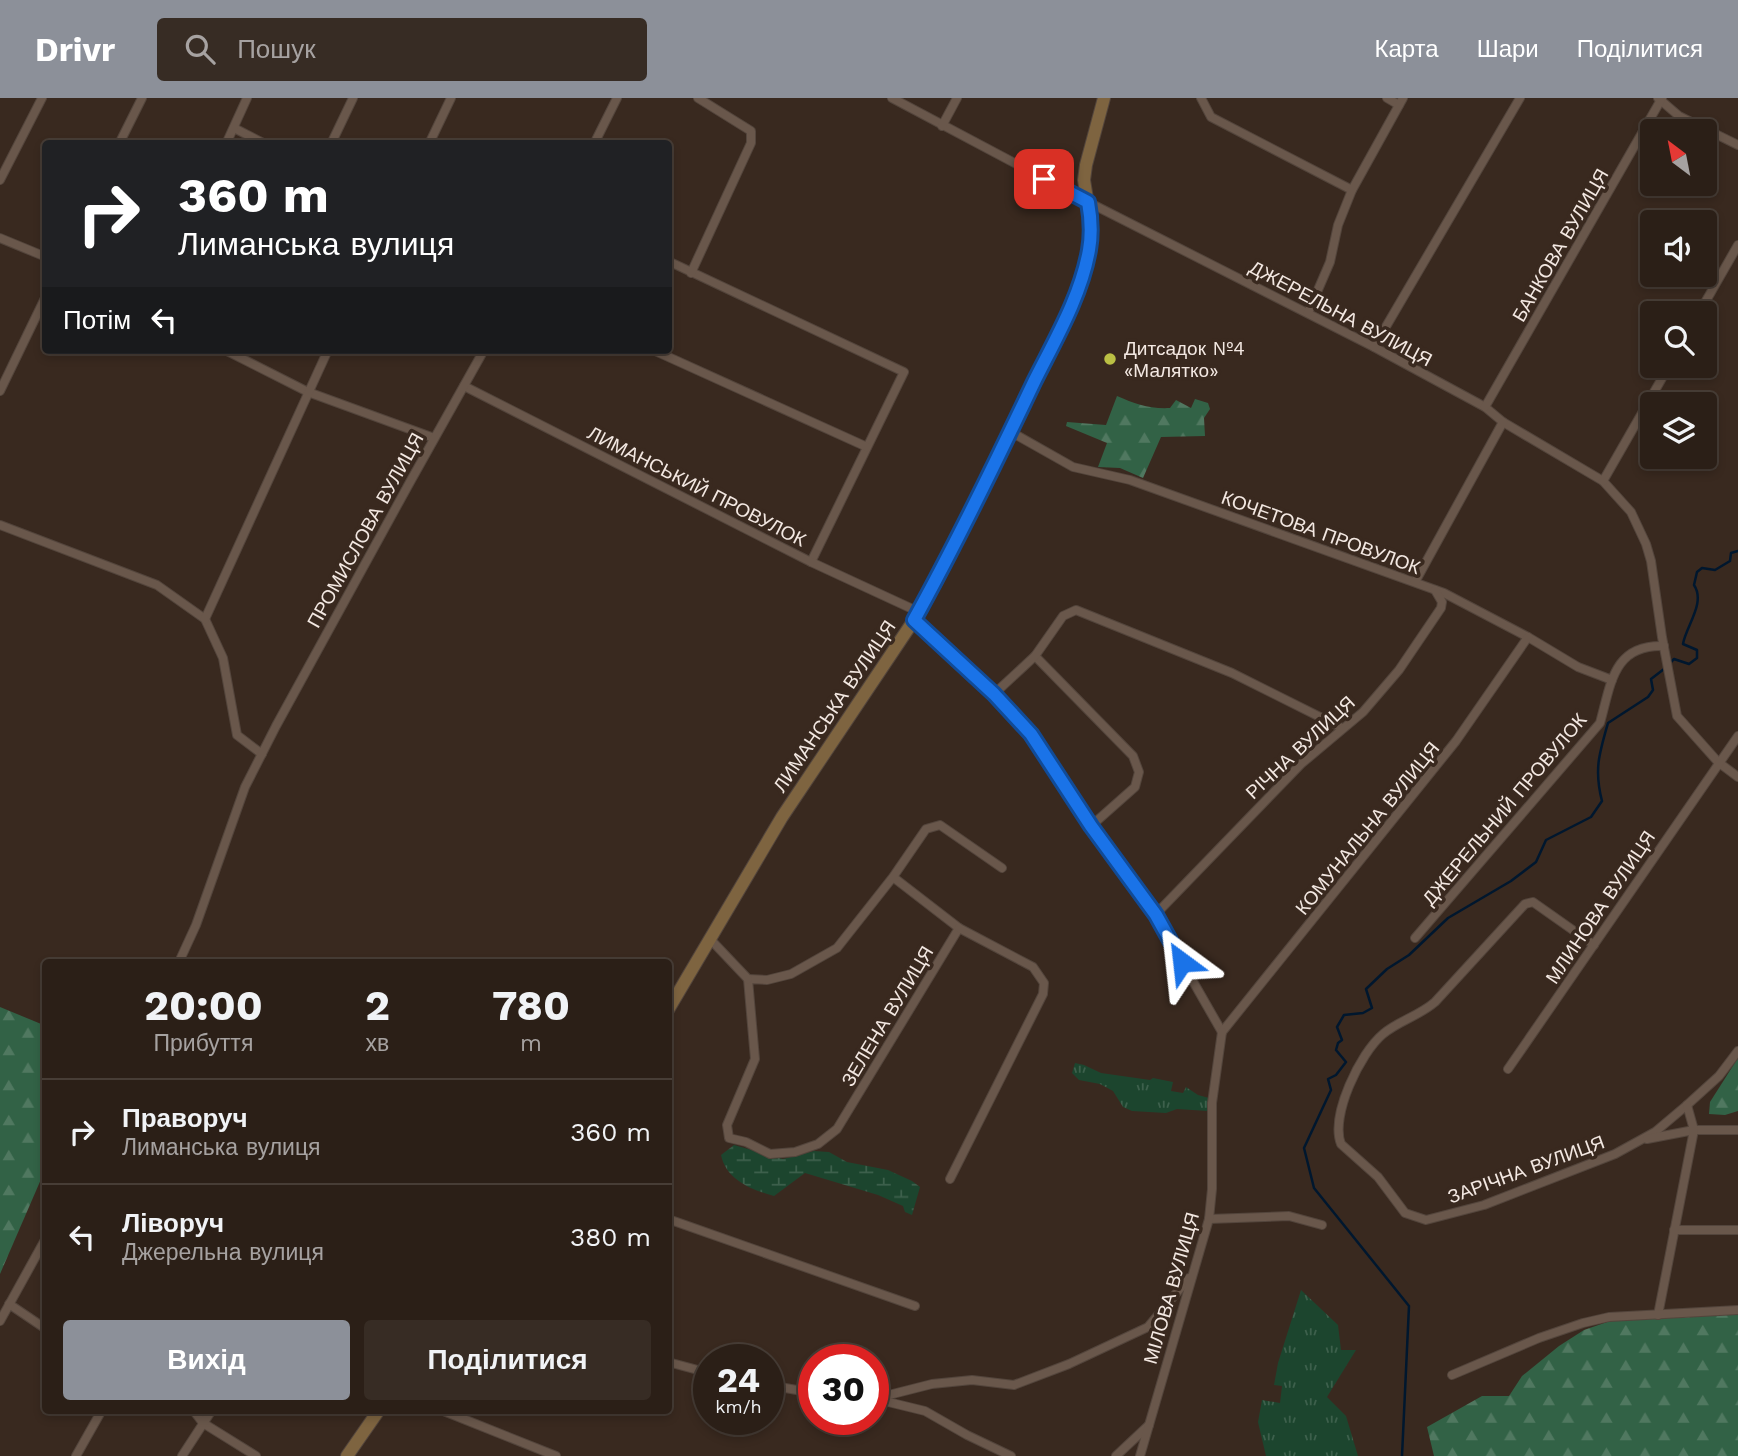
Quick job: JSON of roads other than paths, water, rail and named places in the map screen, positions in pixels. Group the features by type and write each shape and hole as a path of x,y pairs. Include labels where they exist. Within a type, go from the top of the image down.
{"street":[{"path":"0,180 42,98"},
{"path":"122,140 142,98"},
{"path":"228,140 247,98"},
{"path":"333,140 353,98"},
{"path":"431,140 452,98"},
{"path":"596,140 617,98"},
{"path":"691,273 751,143 751,131 698,98"},
{"name":"ДЖЕРЕЛЬНА ВУЛИЦЯ","path":"892,98 1088,202 1374,347 1485,407 1503,422 1603,481 1631,512 1646,544 1677,716 1718,762"},
{"path":"942,126 957,98"},
{"name":"ЛИМАНСЬКА ВУЛИЦЯ","path":"672,1003 782,817 917,616 1011,432 1071,306 1084,270 1090,236 1084,180 1104,98"},
{"path":"1201,98 1211,117 1352,191"},
{"path":"1308,313 1330,262 1338,225 1352,191 1401,101 1387,98"},
{"path":"1374,347 1520,98"},
{"path":"1660,99 1678,116 1738,145"},
{"name":"БАНКОВА ВУЛИЦЯ","path":"1485,407 1660,99"},
{"path":"234,128 257,140"},
{"path":"0,238 42,255"},
{"path":"1706,301 1738,245"},
{"path":"672,263 904,372 811,562"},
{"path":"0,391 42,304"},
{"path":"234,354 307,392 434,438"},
{"path":"205,619 326,354"},
{"name":"ПРОМИСЛОВА ВУЛИЦЯ","path":"180,959 196,925 245,787 261,754 482,354"},
{"path":"662,354 867,447"},
{"path":"1603,481 1662,378"},
{"name":"ЛИМАНСЬКИЙ ПРОВУЛОК","path":"464,386 917,616 1031,734 1091,826 1156,915 1222,1032"},
{"path":"1415,582 1503,422"},
{"name":"КОЧЕТОВА ПРОВУЛОК","path":"1011,432 1073,467 1130,480 1435,589 1528,637 1578,667 1612,680"},
{"path":"0,525 157,585 205,619 223,658 237,735 261,754"},
{"name":"РІЧНА ВУЛИЦЯ","path":"1156,915 1301,764 1363,712 1399,670 1441,608 1442,603 1435,589"},
{"path":"994,694 1035,656 1063,616 1076,610 1232,673 1342,728"},
{"name":"КОМУНАЛЬНА ВУЛИЦЯ","path":"1222,1032 1456,741 1528,637"},
{"name":"ДЖЕРЕЛЬНИЙ ПРОВУЛОК","path":"1415,938 1600,723 1617,668 1636,648 1664,649"},
{"path":"1035,656 1133,756 1139,772 1135,787 1091,826"},
{"name":"МЛИНОВА ВУЛИЦЯ","path":"1508,1069 1738,736"},
{"path":"1718,762 1738,777"},
{"path":"711,940 748,979 767,980 791,974 837,948 926,829 932,825 940,825 1002,868"},
{"path":"892,877 959,928 1033,967 1044,983 1043,994 950,1179"},
{"name":"ЗАРІЧНА ВУЛИЦЯ","path":"1594,945 1533,902 1525,904 1435,1002 1422,1013 1383,1034 1365,1056 1342,1103 1338,1136 1341,1144 1378,1177 1405,1213 1426,1220 1484,1205 1615,1154 1654,1132 1687,1105 1719,1076 1738,1051"},
{"name":"ЗЕЛЕНА ВУЛИЦЯ","path":"748,979 755,1059 727,1125 729,1138 746,1142 770,1154 795,1152 818,1144 837,1129 959,928"},
{"name":"МІЛОВА ВУЛИЦЯ","path":"1140,1456 1209,1219 1213,1177 1212,1103 1222,1032"},
{"path":"1658,1315 1694,1130 1687,1105"},
{"path":"1638,1141 1694,1130 1738,1130"},
{"path":"1209,1219 1289,1216 1322,1225"},
{"path":"672,1220 915,1306"},
{"path":"1674,1230 1738,1230"},
{"path":"0,1321 42,1245"},
{"path":"889,1395 932,1384 972,1380 1014,1385 1069,1364 1148,1327 1191,1276"},
{"path":"9,1304 42,1326"},
{"path":"1452,1375 1539,1338 1609,1317 1738,1310"},
{"path":"672,1363 693,1369"},
{"path":"889,1402 925,1411 1011,1456"},
{"path":"76,1456 100,1414"},
{"path":"196,1414 202,1423 256,1456"},
{"path":"182,1456 209,1414"},
{"path":"347,1456 376,1414"},
{"path":"452,1414 556,1456"},
{"path":"1116,1456 1149,1425"}],"waterway":[{"path":"1669,664 1674,659 1689,664 1697,658 1697,650 1683,644 1697,607 1694,585 1697,572 1702,568 1715,570 1730,561 1731,553 1738,551"},
{"path":"1402,1456 1409,1306 1314,1188 1304,1148 1331,1090 1328,1079 1336,1075 1346,1062 1336,1050 1342,1040 1337,1027 1344,1015 1363,1013 1372,1008 1366,989 1387,969 1409,955 1448,918 1511,881 1536,862 1546,840 1591,817 1602,801 1598,780 1599,762 1608,723 1648,697 1653,690 1651,679 1664,669"}],"place":[{"name":"Дитсадок №4 «Малятко»","path":"1110,359"}]}
